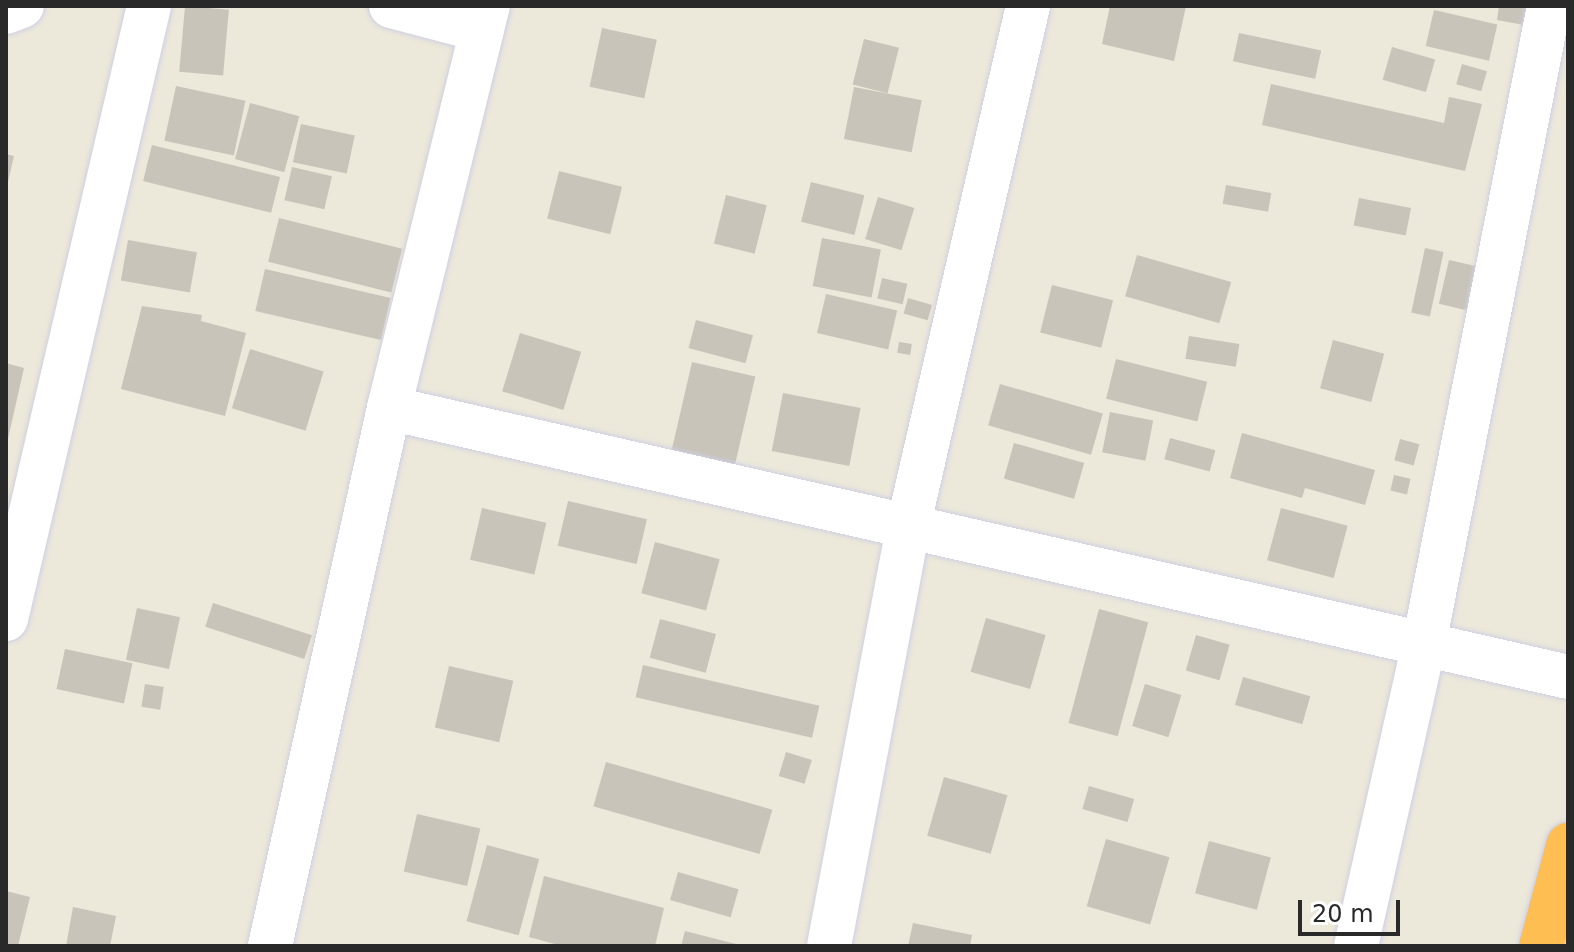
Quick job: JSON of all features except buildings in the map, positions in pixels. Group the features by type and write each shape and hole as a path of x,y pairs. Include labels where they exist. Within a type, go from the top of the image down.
{"highway":[{"path":"1541,946 1568,845"}],"street":[{"path":"6,12 22,6"},
{"path":"6,619 149,6"},
{"path":"270,946 389,408 485,18 391,6"},
{"path":"829,946 908,527 1028,6"},
{"path":"1356,946 1424,644 1549,6"},
{"path":"389,408 1568,677"}]}
